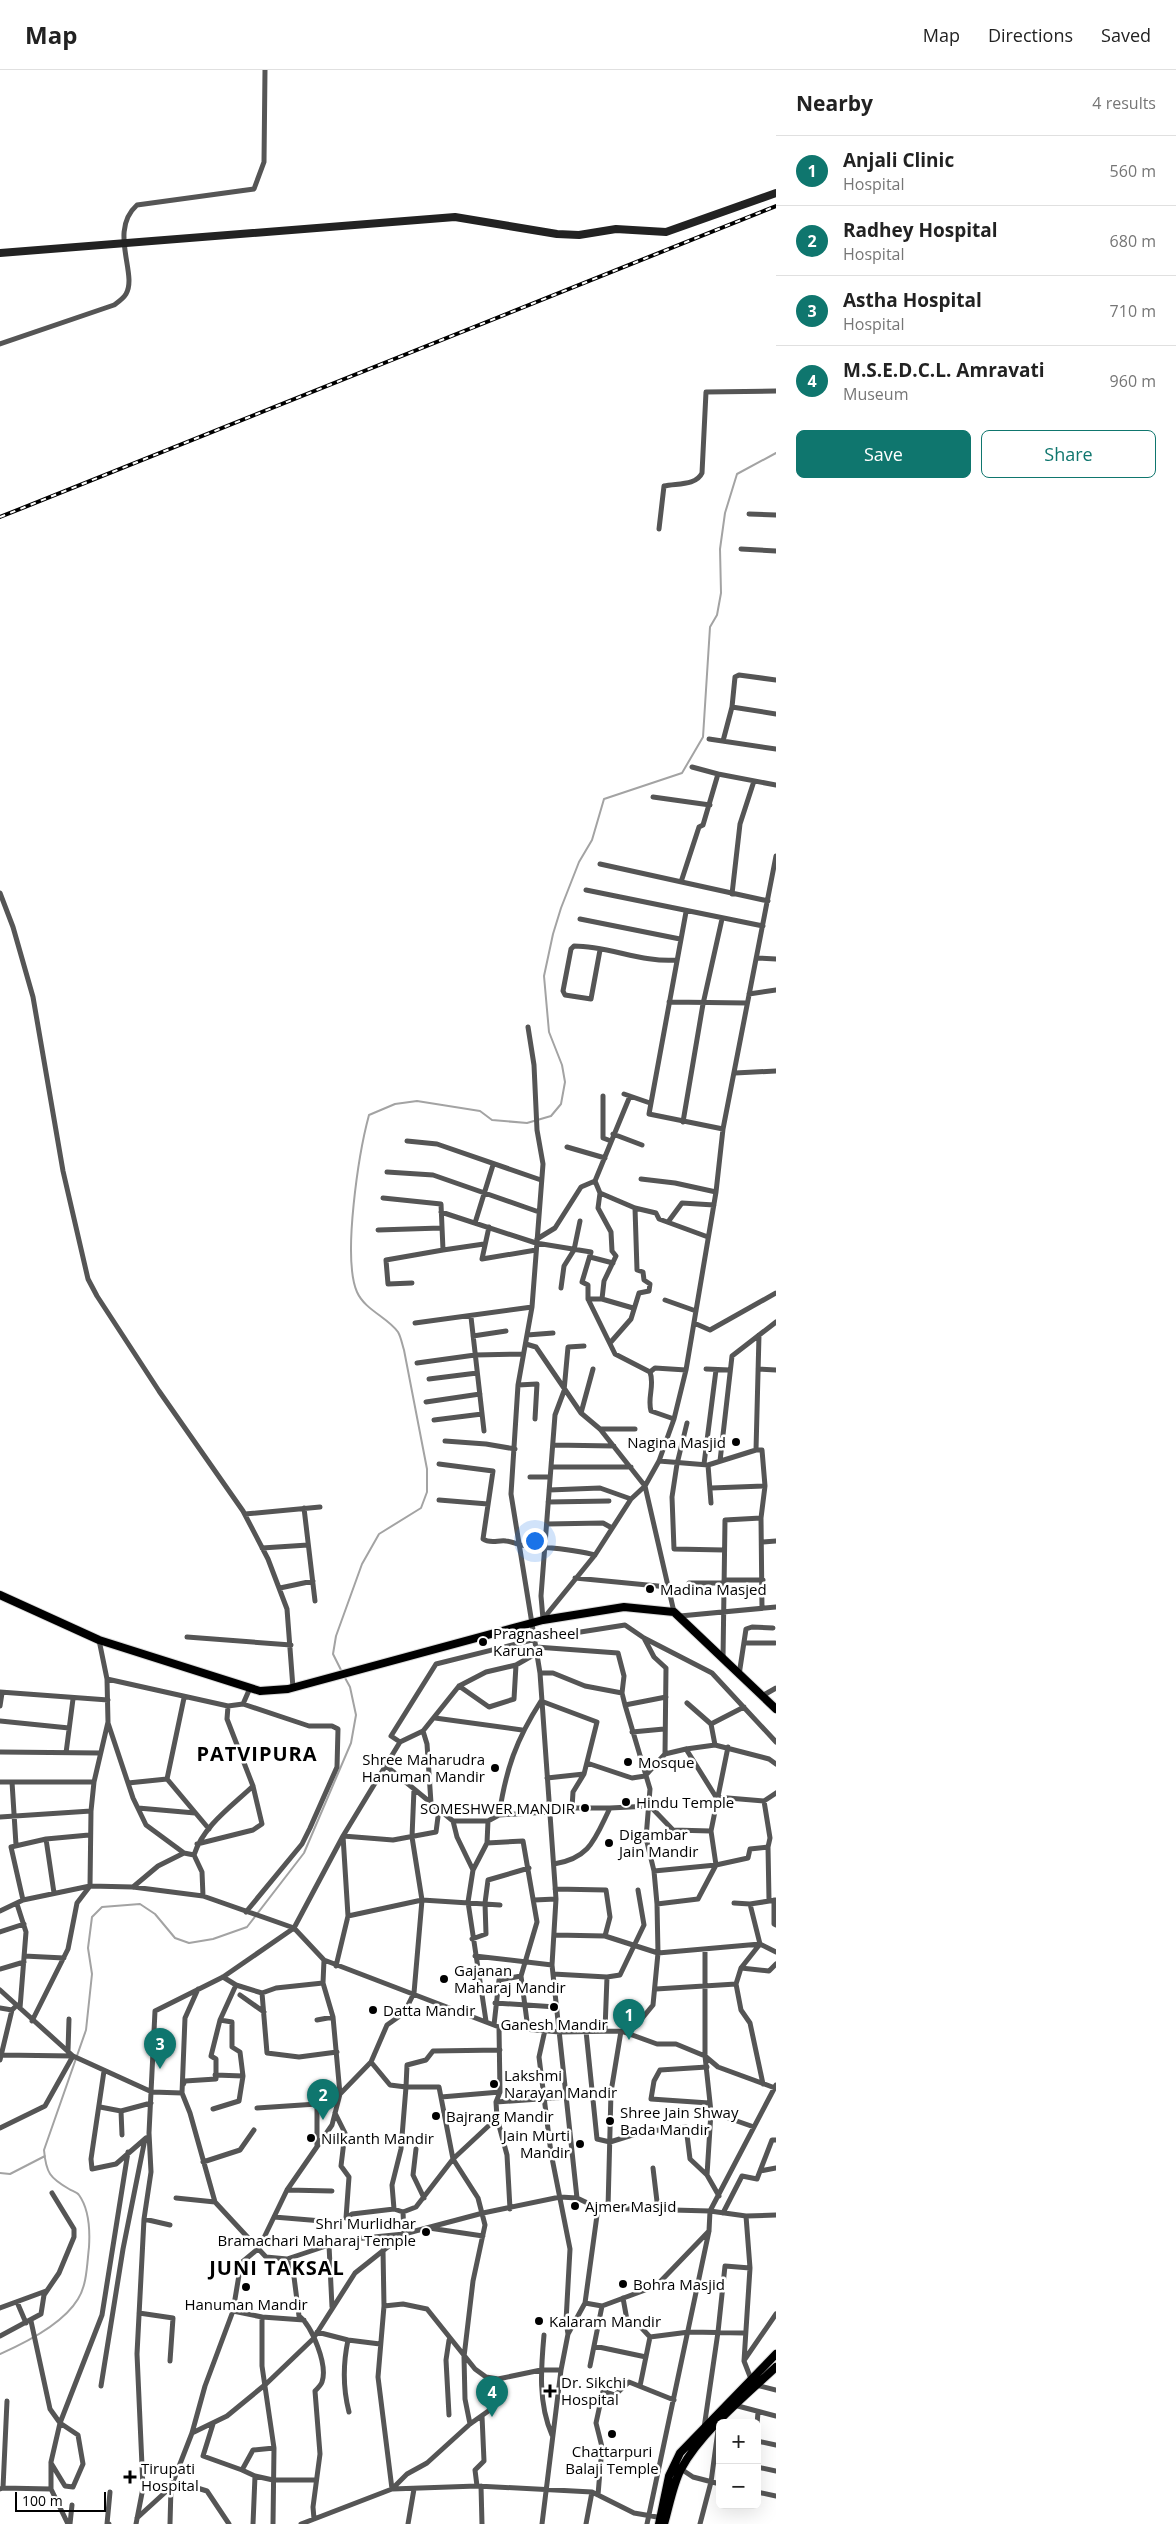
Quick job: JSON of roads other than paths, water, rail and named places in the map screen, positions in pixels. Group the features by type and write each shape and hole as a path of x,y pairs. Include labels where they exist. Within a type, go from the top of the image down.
{"main road":[{"path":"0,1595 99,1640 260,1691 293,1688 543,1620 624,1607 677,1614 776,1710"},
{"path":"662,2521 669,2476 676,2458 776,2354"},
{"path":"722,2419 734,2405 776,2368"},
{"path":"662,2521 681,2469 700,2443 716,2426"}],"street":[{"path":"0,344 114,305 122,299 128,287 124,244 125,220 136,205 251,190 256,187 264,162 265,70"},
{"path":"0,253 454,217 557,234 579,235 616,229 666,232 776,193"},
{"path":"659,529 664,486 694,481 702,473 706,392 776,391"},
{"path":"749,514 776,515"},
{"path":"741,549 776,551"},
{"path":"723,741 732,707 736,676 776,680"},
{"path":"732,707 776,714"},
{"path":"710,739 776,749"},
{"path":"692,767 776,785"},
{"path":"681,882 699,827 704,825 718,774"},
{"path":"732,894 740,824 754,781"},
{"path":"653,797 710,804"},
{"path":"543,1620 595,1555 631,1500 645,1486 659,1461 674,1419 686,1370 714,1205 723,1129 768,901 773,889 776,856"},
{"path":"600,864 768,901"},
{"path":"586,890 686,912 763,926"},
{"path":"0,893 13,927 33,997 63,1171 88,1279 97,1296 159,1391 245,1514 280,1588 289,1616 293,1688"},
{"path":"686,912 649,1114 723,1129"},
{"path":"580,919 680,939"},
{"path":"683,1122 703,1004 722,919"},
{"path":"600,950 591,999 565,996 563,992 572,947 600,950 656,961 677,960"},
{"path":"758,958 776,960"},
{"path":"749,994 776,990"},
{"path":"669,1002 703,1004 747,1003"},
{"path":"528,1027 534,1065 536,1127 543,1164 532,1307 518,1385 511,1494 540,1673 556,1898 552,1965 577,2198"},
{"path":"735,1073 776,1071"},
{"path":"624,1094 650,1103"},
{"path":"603,1096 602,1138 611,1141"},
{"path":"537,1241 555,1228 581,1187 595,1181 630,1096"},
{"path":"614,1134 642,1145"},
{"path":"407,1141 437,1144 493,1165 542,1180"},
{"path":"566,1147 605,1158"},
{"path":"476,1224 493,1165"},
{"path":"387,1172 433,1176 539,1212"},
{"path":"641,1179 676,1183 716,1192"},
{"path":"595,1181 600,1193 598,1208 611,1232 612,1251 616,1256 604,1281 602,1299"},
{"path":"600,1193 635,1208 656,1213 658,1219 708,1238"},
{"path":"384,1198 441,1204 443,1250"},
{"path":"668,1222 682,1203 714,1205"},
{"path":"610,1343 630,1319 639,1293 649,1291 650,1284 644,1280 643,1272 637,1270 635,1208"},
{"path":"441,1212 537,1241 574,1250 592,1252 582,1282 588,1285 588,1299 615,1354 650,1372 652,1377 648,1402 651,1411 674,1419"},
{"path":"562,1288 564,1266 574,1250 580,1221"},
{"path":"489,1227 482,1259 536,1250"},
{"path":"378,1230 441,1228"},
{"path":"412,1283 388,1284 386,1260 484,1244"},
{"path":"590,1257 612,1263"},
{"path":"694,1322 710,1330 776,1293"},
{"path":"588,1299 602,1299 634,1308"},
{"path":"666,1300 696,1311"},
{"path":"415,1324 532,1307"},
{"path":"471,1317 484,1431"},
{"path":"720,1461 732,1356 776,1322"},
{"path":"473,1336 506,1332"},
{"path":"527,1335 553,1333"},
{"path":"756,1450 759,1335"},
{"path":"526,1344 536,1347 581,1414 600,1429 645,1486 668,1587 677,1614 776,1607"},
{"path":"543,1620 541,1596 555,1415 564,1391 568,1347 584,1346"},
{"path":"418,1364 475,1355 523,1354"},
{"path":"650,1372 655,1368 686,1370"},
{"path":"581,1414 593,1369"},
{"path":"706,1369 730,1370"},
{"path":"758,1369 776,1370"},
{"path":"711,1504 711,1488 706,1464 716,1370"},
{"path":"429,1379 477,1374"},
{"path":"518,1385 537,1384 535,1420"},
{"path":"426,1402 480,1394"},
{"path":"434,1420 482,1414"},
{"path":"687,1423 677,1464 672,1498 674,1549 724,1550"},
{"path":"600,1429 636,1429"},
{"path":"445,1441 486,1444 515,1449"},
{"path":"553,1445 614,1446"},
{"path":"659,1461 677,1464 706,1464 762,1450 765,1486 761,1518 762,1608"},
{"path":"439,1464 493,1471 483,1539 486,1542 507,1540 518,1544 558,1550 574,1549 595,1555"},
{"path":"551,1467 631,1467"},
{"path":"530,1477 550,1477"},
{"path":"711,1488 765,1486"},
{"path":"549,1490 600,1488 631,1500"},
{"path":"439,1500 488,1504"},
{"path":"548,1502 609,1501"},
{"path":"245,1514 320,1507"},
{"path":"304,1508 315,1601"},
{"path":"723,1660 725,1520 761,1518"},
{"path":"547,1524 603,1523 612,1528"},
{"path":"762,1542 776,1541"},
{"path":"262,1548 308,1545"},
{"path":"575,1578 668,1587"},
{"path":"689,1583 763,1580"},
{"path":"280,1588 312,1581"},
{"path":"400,1742 391,1736 436,1664 536,1639 625,1625 644,1638 712,1673 776,1742"},
{"path":"739,1675 748,1628 773,1628"},
{"path":"188,1637 291,1645"},
{"path":"644,1638 654,1657 666,1668 664,1729 666,1754"},
{"path":"32,2021 68,1949 77,1903 90,1886 89,1835 94,1782 108,1722 107,1678 99,1640"},
{"path":"744,1643 775,1643"},
{"path":"136,2521 143,2488 137,2354 144,2219 151,2172 149,2134 155,2011 223,1977 294,1928 344,1836 400,1742 423,1731 459,1686 486,1672 516,1665 536,1650 618,1653 624,1676 622,1693 650,1789 646,1838 654,1871 657,1904 658,1953 656,1989 653,2005 635,2027 621,2031"},
{"path":"459,1686 489,1707 514,1699 516,1665"},
{"path":"540,1673 553,1673 586,1686 622,1693"},
{"path":"107,1678 184,1698 228,1706 243,1704 309,1726 336,1727 339,1758 335,1773 302,1844 248,1913"},
{"path":"243,1704 250,1688"},
{"path":"762,1696 776,1688"},
{"path":"0,1706 1,1692 73,1699 108,1700"},
{"path":"625,1705 666,1697"},
{"path":"167,1779 184,1698"},
{"path":"66,1753 73,1699"},
{"path":"499,1815 504,1778 522,1730 541,1701"},
{"path":"541,1701 597,1722 584,1774 573,1792 572,1808"},
{"path":"687,1703 711,1724 715,1745"},
{"path":"197,1844 253,1830 262,1824 253,1786 227,1719 228,1706"},
{"path":"711,1724 744,1707"},
{"path":"435,1718 522,1730"},
{"path":"0,1722 69,1728"},
{"path":"108,1722 128,1783 146,1825 184,1853 194,1855"},
{"path":"632,1732 664,1729"},
{"path":"423,1731 428,1744 431,1803"},
{"path":"586,1763 628,1778 645,1776 666,1754 715,1745 769,1759 776,1764"},
{"path":"657,1904 698,1899 716,1866 711,1831 716,1797 728,1748"},
{"path":"686,1749 716,1797"},
{"path":"0,1752 100,1754"},
{"path":"385,1765 454,1821 488,1821 499,1815 549,1812"},
{"path":"547,1778 584,1774"},
{"path":"128,1783 167,1779"},
{"path":"167,1779 208,1829"},
{"path":"0,1782 94,1782"},
{"path":"12,1782 16,1845"},
{"path":"203,1896 202,1872 194,1855 197,1844 208,1829 253,1786"},
{"path":"340,2094 371,2062 387,2026 404,2013 414,1994 422,1900 412,1837 414,1788"},
{"path":"716,1797 764,1801 776,1793"},
{"path":"764,1801 773,1838 768,1847 774,1924 776,1925"},
{"path":"564,1807 610,1808 650,1806 673,1830 711,1831"},
{"path":"138,1808 195,1813"},
{"path":"554,1864 570,1861 589,1849 610,1808"},
{"path":"344,1836 393,1840 436,1832 439,1809"},
{"path":"0,1817 91,1811"},
{"path":"454,1821 457,1837 473,1870"},
{"path":"486,2022 472,1939 468,1902 473,1870 487,1843 488,1821"},
{"path":"23,1900 11,1847 46,1839 89,1835"},
{"path":"336,1966 348,1916 344,1836"},
{"path":"46,1839 54,1893"},
{"path":"487,1843 523,1842 529,1868 537,1922 521,1976 528,2029"},
{"path":"654,1871 716,1866 748,1858 750,1849 768,1847"},
{"path":"134,1887 158,1866 184,1853"},
{"path":"472,1939 486,1934 485,1903 488,1880 529,1868"},
{"path":"0,1911 23,1900 90,1886 134,1887 203,1896 269,1921 294,1928 324,1960 336,1966 497,2026 560,2032 621,2031 657,2044 676,2044 705,2056 718,2067 763,2084 775,2086 710,2212 709,2231 689,2332 647,2524"},
{"path":"555,1889 606,1890 610,1917 605,1936"},
{"path":"553,1974 607,1977 620,1975 644,1925 638,1890"},
{"path":"534,1900 556,1898"},
{"path":"348,1916 422,1900 500,1905"},
{"path":"734,1903 750,1904 773,1900"},
{"path":"17,1904 26,1932 24,1959 16,2008 0,2057 74,2056"},
{"path":"750,1904 760,1944"},
{"path":"0,1932 24,1924"},
{"path":"555,1935 605,1936 636,1944 658,1953 760,1944 776,1952"},
{"path":"760,1944 741,1968 736,1984 741,2010 750,2023 763,2084"},
{"path":"706,1950 704,1988 705,2056 709,2103 712,2112 707,2175"},
{"path":"476,1956 552,1965"},
{"path":"0,1969 24,1959 64,1958"},
{"path":"170,2524 171,2487 192,2432 206,2386 233,2311 242,2263 259,2248 287,2190 332,2126 340,2094 333,2017 323,1983 324,1960"},
{"path":"741,1968 768,1971 776,1964"},
{"path":"510,2209 507,2155 497,2118 496,2102 500,2092 500,2050 495,2003 499,1980 521,1976"},
{"path":"223,1977 236,1985 262,1993 276,1988 323,1983"},
{"path":"605,2030 607,1977"},
{"path":"656,1989 704,1988 736,1984"},
{"path":"182,2085 185,2081 216,2079 216,2059 211,2056 220,2020 236,1985"},
{"path":"198,1989 185,2018 182,2092 215,2202 266,2257 287,2259 329,2245 334,2241 404,2234 482,2213 510,2209 560,2197 577,2198 598,2208 710,2212 746,2216 776,2215"},
{"path":"0,1990 16,2008 74,2056 152,2092 182,2092"},
{"path":"262,1993 267,2053 299,2057 337,2052"},
{"path":"240,1995 264,2012"},
{"path":"495,2003 556,2007"},
{"path":"0,2008 16,2008"},
{"path":"317,2020 333,2017"},
{"path":"68,2052 69,2019"},
{"path":"213,2109 239,2101 243,2076 240,2052 232,2047 232,2022 220,2020"},
{"path":"545,2030 539,2057 551,2153 570,2249 566,2321 568,2334"},
{"path":"586,2031 597,2139 610,2142 642,2132 686,2127 690,2159 707,2175 719,2196"},
{"path":"608,2208 611,2092 621,2031"},
{"path":"394,2208 392,2185 401,2150 407,2065 426,2060 433,2051 500,2050"},
{"path":"0,2128 45,2106 74,2056"},
{"path":"371,2062 390,2085 440,2087 453,2160 478,2198 485,2225 473,2281 464,2357 465,2399 470,2424"},
{"path":"707,2067 660,2070 654,2081 651,2099 709,2103"},
{"path":"104,2071 91,2159 92,2168 116,2164 149,2134"},
{"path":"216,2074 243,2076"},
{"path":"441,2097 500,2092"},
{"path":"496,2102 567,2097"},
{"path":"100,2107 121,2111 152,2103"},
{"path":"257,2108 317,2104 317,2146"},
{"path":"121,2111 122,2135"},
{"path":"712,2112 754,2126"},
{"path":"335,2113 345,2133 341,2166 349,2177 346,2218 352,2214 394,2208 403,2212 416,2207 453,2160 497,2118"},
{"path":"204,2162 240,2150 254,2130"},
{"path":"101,2386 120,2264 145,2139"},
{"path":"723,2213 742,2176 757,2179 772,2140 776,2140"},
{"path":"416,2149 413,2175 424,2198"},
{"path":"69,2524 52,2489 51,2462 60,2424 102,2315 128,2152"},
{"path":"653,2168 658,2210"},
{"path":"760,2170 776,2168"},
{"path":"287,2190 332,2191"},
{"path":"0,2336 30,2324 41,2314 46,2291 59,2273 74,2237 74,2229 52,2193"},
{"path":"176,2198 215,2202"},
{"path":"542,2524 561,2370 568,2334 585,2303 598,2208"},
{"path":"403,2212 404,2234"},
{"path":"746,2216 750,2268 744,2333 744,2360 751,2379 756,2385 776,2390"},
{"path":"274,2217 322,2221"},
{"path":"144,2219 170,2224"},
{"path":"426,2228 483,2236"},
{"path":"585,2303 602,2306 656,2286 709,2231"},
{"path":"192,2432 213,2424 266,2384 313,2339 355,2273 404,2234"},
{"path":"329,2245 332,2308"},
{"path":"382,2250 384,2306 378,2377 392,2489"},
{"path":"287,2259 294,2277 298,2316 304,2320 322,2358 322,2382 315,2391 320,2454 316,2480 314,2518"},
{"path":"704,2428 718,2332 725,2266 750,2268"},
{"path":"0,2308 46,2291"},
{"path":"623,2298 627,2320 637,2323 650,2337"},
{"path":"17,2302 30,2324 36,2341 50,2409 60,2424 78,2435 83,2464 73,2487 65,2486 51,2462"},
{"path":"384,2306 404,2304 426,2309 464,2357 486,2377 498,2379 541,2370 561,2370"},
{"path":"590,2366 602,2306"},
{"path":"233,2311 262,2317 304,2320"},
{"path":"139,2313 173,2318 170,2360"},
{"path":"744,2360 776,2314"},
{"path":"262,2317 262,2366 274,2448 272,2524"},
{"path":"317,2332 348,2340 380,2344"},
{"path":"650,2337 689,2332 744,2333"},
{"path":"544,2335 541,2370 546,2422 552,2437"},
{"path":"640,2386 650,2337"},
{"path":"348,2340 345,2356 345,2398 349,2412"},
{"path":"449,2415 446,2360 450,2340"},
{"path":"594,2346 646,2357"},
{"path":"392,2489 407,2474 427,2463 470,2424 494,2407 498,2379"},
{"path":"598,2495 602,2447 596,2422 603,2391 615,2395 629,2382 674,2400"},
{"path":"7,2401 1,2489 52,2489"},
{"path":"734,2405 776,2416"},
{"path":"757,2419 758,2412"},
{"path":"482,2416 484,2461 475,2470 479,2486 482,2524"},
{"path":"213,2424 203,2456 255,2476 273,2480 316,2480"},
{"path":"761,2442 776,2444"},
{"path":"242,2470 253,2450 274,2448"},
{"path":"700,2524 717,2464"},
{"path":"761,2468 776,2471"},
{"path":"681,2469 693,2476 716,2483"},
{"path":"253,2524 255,2476"},
{"path":"301,2524 392,2489 479,2486 592,2492 634,2513 650,2514 662,2521"},
{"path":"136,2521 171,2487"},
{"path":"194,2487 207,2491 229,2524"},
{"path":"408,2524 414,2489"},
{"path":"109,2524 107,2524 110,2492"},
{"path":"586,2524 592,2492"},
{"path":"761,2493 776,2496"},
{"path":"69,2524 72,2504"}],"waterway":[{"path":"342,1672 333,1654 336,1636 362,1564 379,1534 421,1508 427,1492 427,1469 401,1338 388,1322 365,1304 357,1292 353,1276 351,1255 354,1205 361,1153 369,1115 395,1104 417,1101 480,1111 492,1120 527,1123 551,1116 561,1104 565,1082 562,1065 549,1032 544,976 561,908 579,862 592,840 604,799 682,773 703,737 710,627 717,615 721,593 720,549 725,513 737,474 776,453"},
{"path":"0,2354 43,2332 63,2317 78,2299 85,2281 89,2241 89,2227 85,2207 78,2194 57,2182 50,2174 44,2150 86,2030 92,1974 88,1948 92,1917 102,1907 140,1904 155,1914 175,1938 189,1943 213,1939 247,1927 304,1853 351,1743 356,1715 350,1687 344,1676"},
{"path":"0,2173 10,2174 45,2156"}],"railway":[{"path":"0,517 776,206"}],"place":[{"name":"Nagina Masjid","path":"736,1442"},
{"name":"Madina Masjed","path":"650,1589"},
{"name":"Pragnasheel Karuna","path":"483,1642"},
{"name":"Mosque","path":"628,1762"},
{"name":"Shree Maharudra Hanuman Mandir","path":"495,1768"},
{"name":"Hindu Temple","path":"626,1802"},
{"name":"SOMESHWER MANDIR","path":"585,1808"},
{"name":"Digambar Jain Mandir","path":"609,1843"},
{"name":"Gajanan Maharaj Mandir","path":"444,1979"},
{"name":"Ganesh Mandir","path":"554,2007"},
{"name":"Datta Mandir","path":"373,2010"},
{"name":"Anjali Clinic","path":"629,2040"},
{"name":"Astha Hospital","path":"160,2069"},
{"name":"Lakshmi Narayan Mandir","path":"494,2084"},
{"name":"Bajrang Mandir","path":"436,2116"},
{"name":"Radhey Hospital","path":"323,2120"},
{"name":"Shree Jain Shway Bada Mandir","path":"610,2121"},
{"name":"Nilkanth Mandir","path":"311,2138"},
{"name":"Jain Murti Mandir","path":"580,2144"},
{"name":"Ajmer Masjid","path":"575,2206"},
{"name":"Shri Murlidhar Bramachari Maharaj Temple","path":"426,2232"},
{"name":"Bohra Masjid","path":"623,2284"},
{"name":"Hanuman Mandir","path":"246,2287"},
{"name":"Kalaram Mandir","path":"539,2321"},
{"name":"Dr. Sikchi Hospital","path":"550,2391"},
{"name":"M.S.E.D.C.L. Amravati","path":"492,2417"},
{"name":"Chattarpuri Balaji Temple","path":"612,2434"},
{"name":"Tirupati Hospital","path":"130,2477"}],"district":[{"name":"PATVIPURA","path":"257,1753"},
{"name":"JUNI TAKSAL","path":"277,2267"}]}
